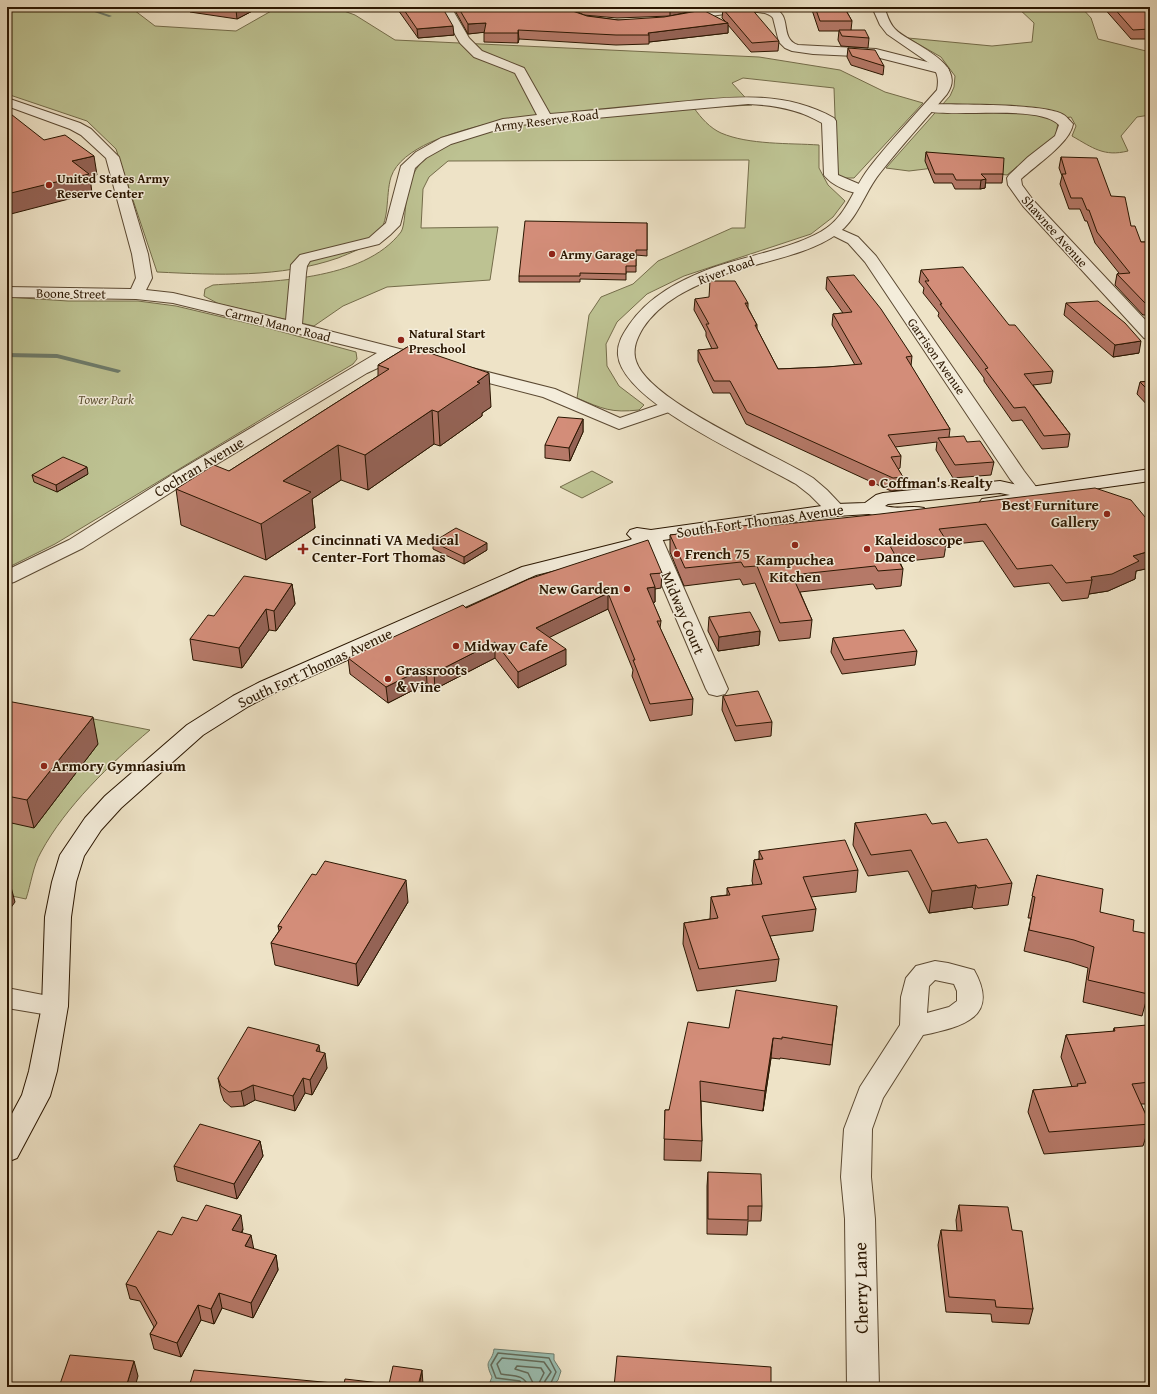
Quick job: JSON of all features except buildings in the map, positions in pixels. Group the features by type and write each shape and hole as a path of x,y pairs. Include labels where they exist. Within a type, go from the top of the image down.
{"street":[{"path":"445,7 464,40 478,54 508,65 520,72 545,118"},
{"path":"878,7 886,25 891,32 930,58 943,70"},
{"path":"667,20 740,8 764,9 775,13 779,18 780,32 784,42 795,48 881,54 943,70"},
{"name":"River Road","path":"836,510 810,485 669,406 631,372 625,359 626,342 637,323 649,309 687,285 717,272 797,246 833,230 848,216 861,190 874,171 930,108 945,84 943,70"},
{"name":"Army Reserve Road","path":"294,328 300,265 305,258 374,241 393,225 408,166 421,155 446,141 477,130 508,122 748,100 785,104 822,116 829,121 831,175 834,179 861,190"},
{"path":"7,102 75,126 86,132 112,157 140,254 144,278 136,294"},
{"name":"Shawnee Avenue","path":"930,108 1016,109 1051,114 1059,117 1066,124 1065,132 1060,139 1033,160 1014,178 1015,185 1028,203 1150,336"},
{"name":"Garrison Avenue","path":"833,230 850,236 857,242 876,266 1016,475 1031,492"},
{"name":"Boone Street","path":"7,292 136,294"},
{"name":"Carmel Manor Road","path":"136,294 173,298 549,393 619,424 669,406"},
{"name":"Cochran Avenue","path":"7,578 76,544 182,477 361,369 376,362 389,352"},
{"name":"South Fort Thomas Avenue","path":"7,1150 36,1096 43,1071 55,1006 58,923 64,882 72,855 93,824 113,802 195,730 241,701 268,687 529,571 637,544 651,536 836,510 870,508 891,514 901,514 1012,501 1031,492 1150,475"},
{"name":"Midway Court","path":"651,536 717,689"},
{"path":"7,998 55,1006"},
{"name":"Cherry Lane","path":"863,1387 860,1219 857,1190 858,1129 870,1095 914,1026"}],"green space":[{"path":"7,7 135,7 134,10 155,26 236,31 273,10 291,7 333,7 355,15 395,40 759,57 840,70 885,92 923,103 854,178 841,178 837,172 834,88 743,78 732,83 752,105 694,108 709,126 732,137 756,142 819,145 819,168 828,185 845,201 833,217 811,234 684,276 647,294 617,322 606,344 607,366 619,386 644,405 639,410 621,411 607,409 577,398 589,315 601,297 633,284 658,261 732,228 745,228 749,160 448,161 429,177 423,189 421,228 498,227 490,280 387,287 343,306 314,326 219,304 204,296 205,289 213,285 287,280 314,276 340,270 363,261 384,248 401,232 409,185 415,171 422,162 438,150 483,125 430,142 406,157 397,166 391,177 386,217 380,232 371,242 352,252 338,258 316,264 271,272 249,274 203,274 157,272 116,149 87,121 7,94"},
{"path":"1017,7 1081,7 1091,18 1098,39 1150,52 1150,115 1137,117 1121,136 1128,151 1120,153 1105,152 1093,148 1072,136 1076,126 1071,117 1056,119 1058,122 1056,135 1007,175 934,168 909,171 886,168 950,96 954,87 955,76 941,57 908,38 992,46 1032,42 1034,23"},
{"name":"Tower Park","path":"7,297 68,301 138,301 176,306 264,327 356,352 357,359 353,364 55,544 7,568"},
{"path":"592,471 613,482 582,498 560,487"},
{"path":"7,702 150,730 90,786 63,818 38,857 26,899 7,895"}],"water":[{"path":"494,1349 554,1354 554,1360 561,1371 558,1380 552,1387 490,1382 492,1377 488,1364"}],"waterway":[{"path":"82,7 110,16"},
{"path":"7,355 57,356 118,371"}],"place":[{"name":"United States Army Reserve Center","path":"49,185"},
{"name":"Army Garage","path":"552,254"},
{"name":"Natural Start Preschool","path":"401,340"},
{"name":"Coffman's Realty","path":"872,483"},
{"name":"Best Furniture Gallery","path":"1107,514"},
{"name":"Kampuchea Kitchen","path":"795,545"},
{"name":"Cincinnati VA Medical Center-Fort Thomas","path":"303,549"},
{"name":"Kaleidoscope Dance","path":"867,549"},
{"name":"French 75","path":"677,554"},
{"name":"New Garden","path":"627,589"},
{"name":"Midway Cafe","path":"456,646"},
{"name":"Grassroots & Vine","path":"388,679"},
{"name":"Armory Gymnasium","path":"44,766"}]}
